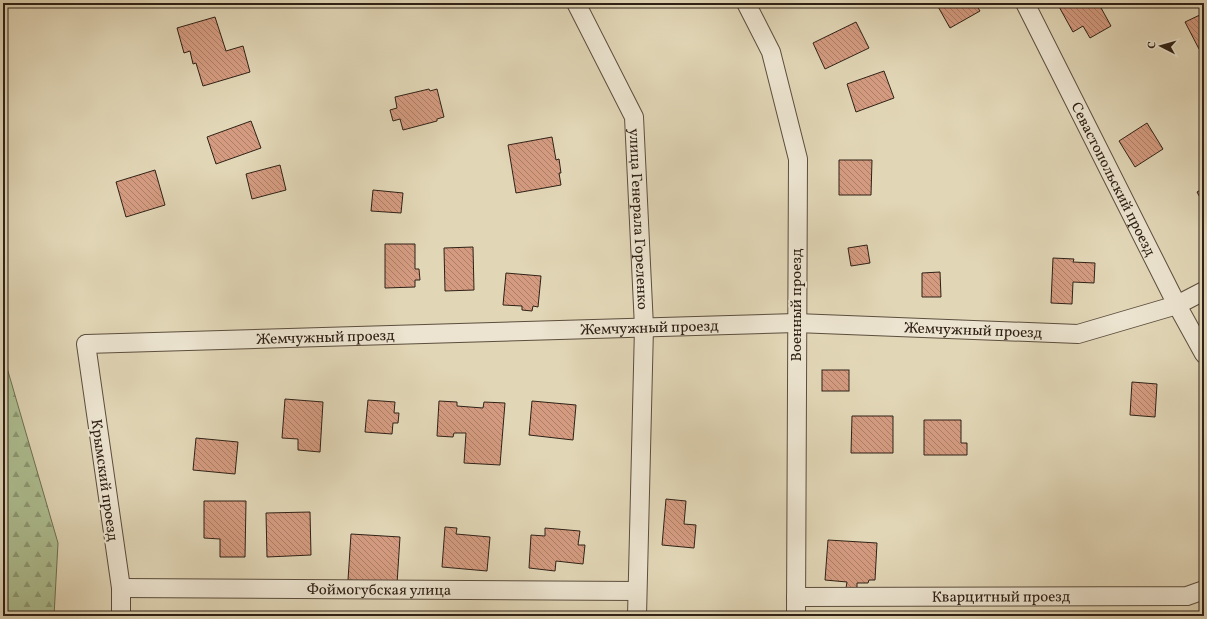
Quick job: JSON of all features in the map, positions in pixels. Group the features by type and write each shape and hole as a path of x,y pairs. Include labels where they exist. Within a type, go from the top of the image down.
{"street":[{"name":"улица Генерала Гореленко","path":"576,3 634,117 644,327 637,616"},
{"name":"Военный проезд","path":"746,3 771,52 798,159 796,323 796,616"},
{"name":"Севастопольский проезд","path":"1025,3 1177,305 1204,354"},
{"name":"Жемчужный проезд","path":"86,344 796,323 1078,334 1177,305 1204,291"},
{"name":"Крымский проезд","path":"86,344 121,588 121,616"},
{"name":"Фоймогубская улица","path":"121,588 637,591"},
{"name":"Кварцитный проезд","path":"796,597 1187,596 1204,590"}],"green space":[{"path":"3,354 58,543 54,616 3,616"}],"building":[{"path":"936,3 975,3 980,11 950,28"},
{"path":"1057,3 1105,3 1100,6 1111,26 1090,38 1083,26 1073,32"},
{"path":"1204,13 1204,46 1199,49 1185,22"},
{"path":"215,17 226,51 243,46 250,72 203,86 196,63 193,64 190,51 184,53 177,28"},
{"path":"856,22 869,48 825,69 813,43"},
{"path":"884,71 894,98 856,112 847,84"},
{"path":"429,89 430,91 437,89 444,117 437,119 437,121 403,130 400,119 393,121 390,110 397,108 395,97"},
{"path":"251,121 261,148 216,164 207,137"},
{"path":"1147,123 1163,149 1135,167 1119,141"},
{"path":"552,137 556,160 559,159 561,185 516,193 508,145"},
{"path":"839,160 872,160 871,195 839,195"},
{"path":"280,165 286,190 252,199 246,174"},
{"path":"155,170 165,205 126,217 116,182"},
{"path":"1204,188 1204,205 1197,192"},
{"path":"373,190 403,193 401,213 371,211"},
{"path":"385,244 415,244 415,269 419,269 420,280 415,280 415,287 385,288"},
{"path":"867,245 870,263 851,266 848,248"},
{"path":"473,247 474,290 445,291 444,248"},
{"path":"1053,258 1074,259 1073,262 1095,263 1094,283 1073,282 1072,304 1051,303"},
{"path":"940,272 941,297 922,297 922,273"},
{"path":"506,273 541,276 538,307 533,306 532,311 522,310 522,306 503,305"},
{"path":"822,370 849,370 849,391 822,391"},
{"path":"1132,382 1157,384 1155,417 1130,415"},
{"path":"285,399 323,402 320,452 298,450 298,439 282,438"},
{"path":"368,400 395,402 394,413 399,413 398,423 393,423 392,434 365,432"},
{"path":"439,401 457,402 457,406 483,408 484,402 505,403 500,465 464,463 466,433 454,433 453,437 437,436"},
{"path":"532,401 576,405 573,440 529,435"},
{"path":"852,416 893,416 893,453 851,453"},
{"path":"924,420 961,420 961,443 967,443 967,455 924,455"},
{"path":"196,438 238,442 235,474 193,470"},
{"path":"666,499 686,501 684,524 696,525 694,548 662,545"},
{"path":"204,501 246,501 245,557 220,557 220,539 204,538"},
{"path":"310,512 311,555 267,557 266,513"},
{"path":"445,527 457,528 456,534 490,537 487,571 442,567"},
{"path":"545,528 580,531 578,545 585,545 583,564 556,561 555,571 529,568 531,535 545,536"},
{"path":"351,534 400,537 397,584 348,580"},
{"path":"828,540 877,543 875,580 869,580 868,583 857,583 857,588 846,588 847,582 825,580"}]}
